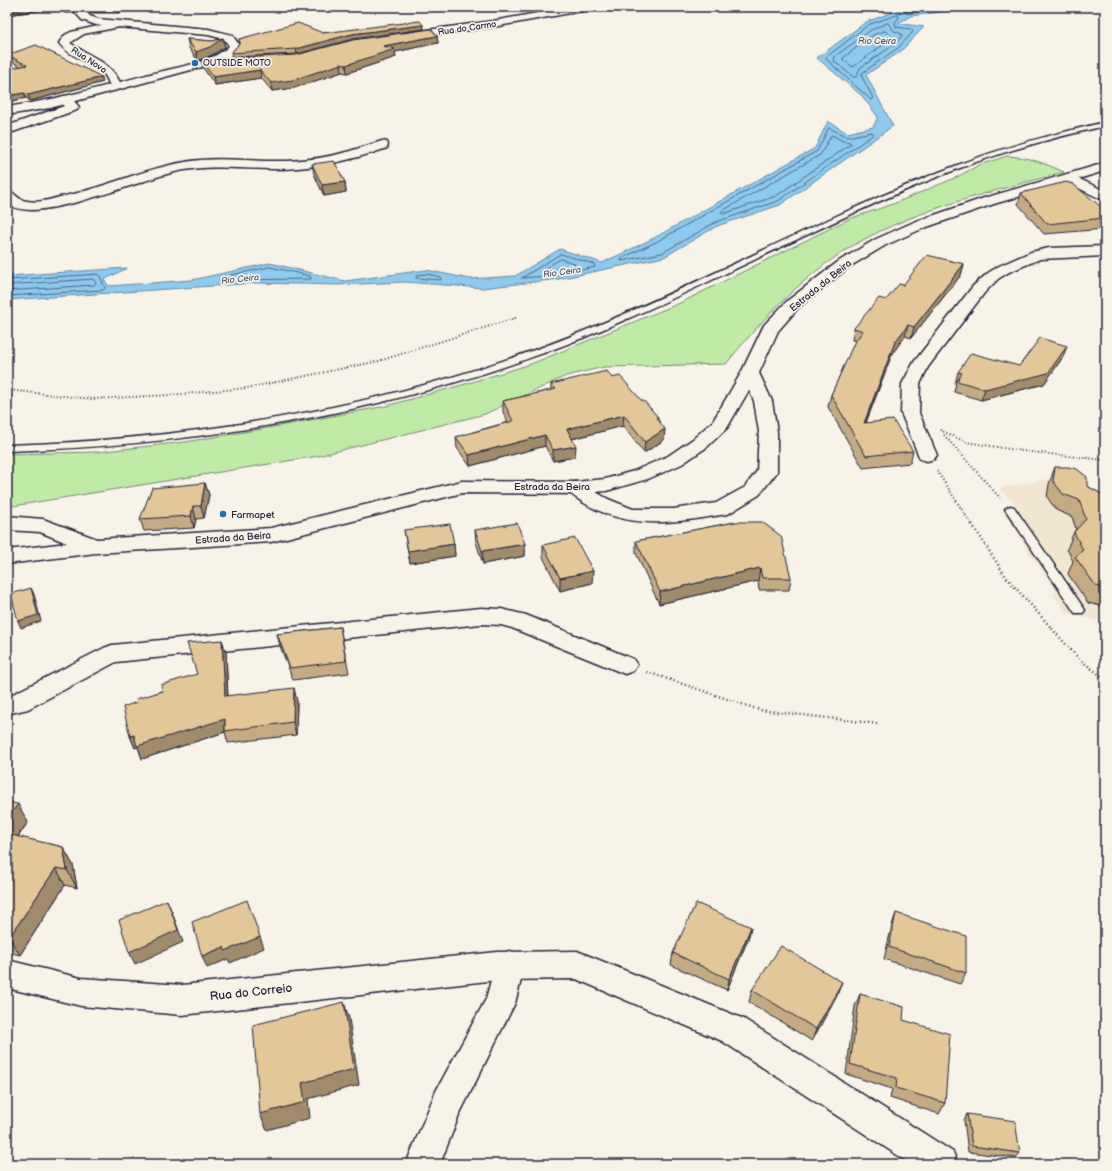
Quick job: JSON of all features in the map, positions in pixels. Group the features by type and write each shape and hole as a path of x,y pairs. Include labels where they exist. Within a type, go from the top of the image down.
{"street":[{"path":"7,111 64,100 204,63 226,56 234,46 228,37 208,32 116,25 96,22 86,18 75,7"},
{"name":"Rua do Carmo","path":"398,37 493,24 587,7"},
{"name":"Rua Nova","path":"116,25 108,28 82,31 67,40 64,44 104,68 115,81 116,87"},
{"path":"204,63 233,62"},
{"path":"7,130 73,107 64,100"},
{"path":"7,194 16,203 32,205 58,202 114,188 173,168 197,163 273,165 319,163 364,152 382,145"},
{"name":"Estrada da Beira","path":"7,556 96,546 271,535 462,487 575,488 606,485 641,475 675,460 700,443 720,424 750,373 770,329 793,304 844,264 881,242 919,225 989,201 1105,167"},
{"path":"1069,178 1105,197"},
{"path":"927,455 910,412 911,384 920,366 979,289 993,276 1004,269 1036,255 1049,253 1105,251"},
{"path":"575,488 601,504 631,514 673,516 721,509 752,491 767,472 768,432 763,401 750,373"},
{"path":"7,523 42,526 96,546"},
{"path":"7,553 26,542 42,526"},
{"path":"7,705 19,702 112,654 480,616 501,617 518,621 625,665"},
{"name":"Rua do Correio","path":"7,974 81,992 182,1000 504,966 577,965 733,1030 941,1164"},
{"path":"423,1164 448,1103 500,1003 504,966"}],"lane":[{"path":"7,448 114,443 202,433 315,414 443,384 510,362 582,335 681,292 866,206 942,174 1040,140 1105,124"},
{"path":"1010,509 1079,610"}],"path":[{"path":"7,390 92,399 170,395 247,388 379,361 518,317"},
{"path":"1010,509 937,429 966,442 1022,451 1105,460"},
{"path":"927,455 1006,578 1079,659 1105,679"},
{"path":"625,665 760,710 879,724"}],"shaded area":[{"path":"1077,474 1105,509 1105,623 1073,614 1067,614 1052,594 1057,593 1002,511 1018,507 999,488"}],"green space":[{"path":"1007,156 1036,161 1064,172 949,204 893,225 866,238 841,253 794,290 765,318 726,364 604,367 566,376 485,414 318,456 7,507 7,454 97,452 185,442 386,406 462,385 531,364 680,303 849,219 893,204 957,177 979,165"}],"water":[{"name":"Rio Ceira","path":"907,7 976,7 911,16 898,23 924,27 901,51 866,75 893,126 780,205 717,226 664,257 559,279 483,288 405,282 338,285 257,283 7,300 7,276 127,268 104,280 109,286 192,280 270,263 345,281 426,270 470,279 515,276 560,249 602,263 654,238 815,148 828,121 847,133 873,127 878,117 862,96 817,58 866,22"}],"building":[{"path":"7,7 33,7 7,11"},
{"path":"64,7 71,7 72,9 62,9"},
{"path":"86,7 121,7 119,9 88,9"},
{"path":"420,21 423,25 352,34 296,49 231,53 240,43 239,39 298,23 323,33"},
{"path":"431,29 437,36 383,46 395,49 346,65 341,64 293,80 271,83 260,70 213,77 201,60 296,55 353,40"},
{"path":"223,38 210,47 196,52 187,39 213,41"},
{"path":"36,45 102,77 28,95 24,93 7,96 7,69 27,65 7,55"},
{"path":"334,161 345,182 322,185 312,164"},
{"path":"1066,182 1073,184 1105,210 1105,218 1047,224 1021,193"},
{"path":"927,255 964,264 914,327 908,325 895,342 864,423 893,420 913,451 866,456 831,395 854,343 863,331 854,328 879,298 886,300 899,284 903,285"},
{"path":"1040,338 1067,346 1048,373 985,389 957,381 962,373 958,372 971,353 1019,366"},
{"path":"607,371 612,378 620,376 658,417 656,417 665,429 645,442 624,415 567,429 576,446 553,450 545,435 469,455 456,437 513,421 503,401 556,389 551,384"},
{"path":"1055,467 1077,469 1087,477 1087,486 1105,496 1105,588 1096,586 1075,557 1083,550 1074,532 1086,519 1079,500 1063,494 1053,481"},
{"path":"205,483 201,506 193,506 191,516 140,519 152,488"},
{"path":"735,522 762,522 781,536 791,578 762,578 760,568 660,592 636,541"},
{"path":"517,523 525,544 482,551 475,530"},
{"path":"450,524 454,544 408,551 404,530"},
{"path":"575,538 593,571 560,578 543,545"},
{"path":"31,588 38,615 18,621 11,594"},
{"path":"340,627 346,661 290,668 277,634"},
{"path":"222,640 225,696 294,688 293,722 225,731 225,719 137,746 134,735 130,736 123,707 137,702 136,699 163,691 161,685 197,674 187,643"},
{"path":"7,802 18,804 7,819"},
{"path":"7,834 63,847 67,870 56,868 9,938 7,937"},
{"path":"167,900 178,930 129,952 119,920"},
{"path":"247,900 260,937 225,951 224,947 202,956 192,922"},
{"path":"696,903 751,927 729,979 673,953"},
{"path":"896,913 966,936 966,973 889,947"},
{"path":"781,946 842,982 816,1029 752,990"},
{"path":"860,994 904,1007 903,1020 950,1034 945,1103 896,1088 897,1078 850,1064"},
{"path":"344,1002 354,1069 302,1083 305,1102 260,1114 253,1025"},
{"path":"967,1114 1015,1121 1020,1153 972,1146"}],"place":[{"name":"OUTSIDE MOTO","path":"195,63"},
{"name":"Farmapet","path":"223,514"}]}
